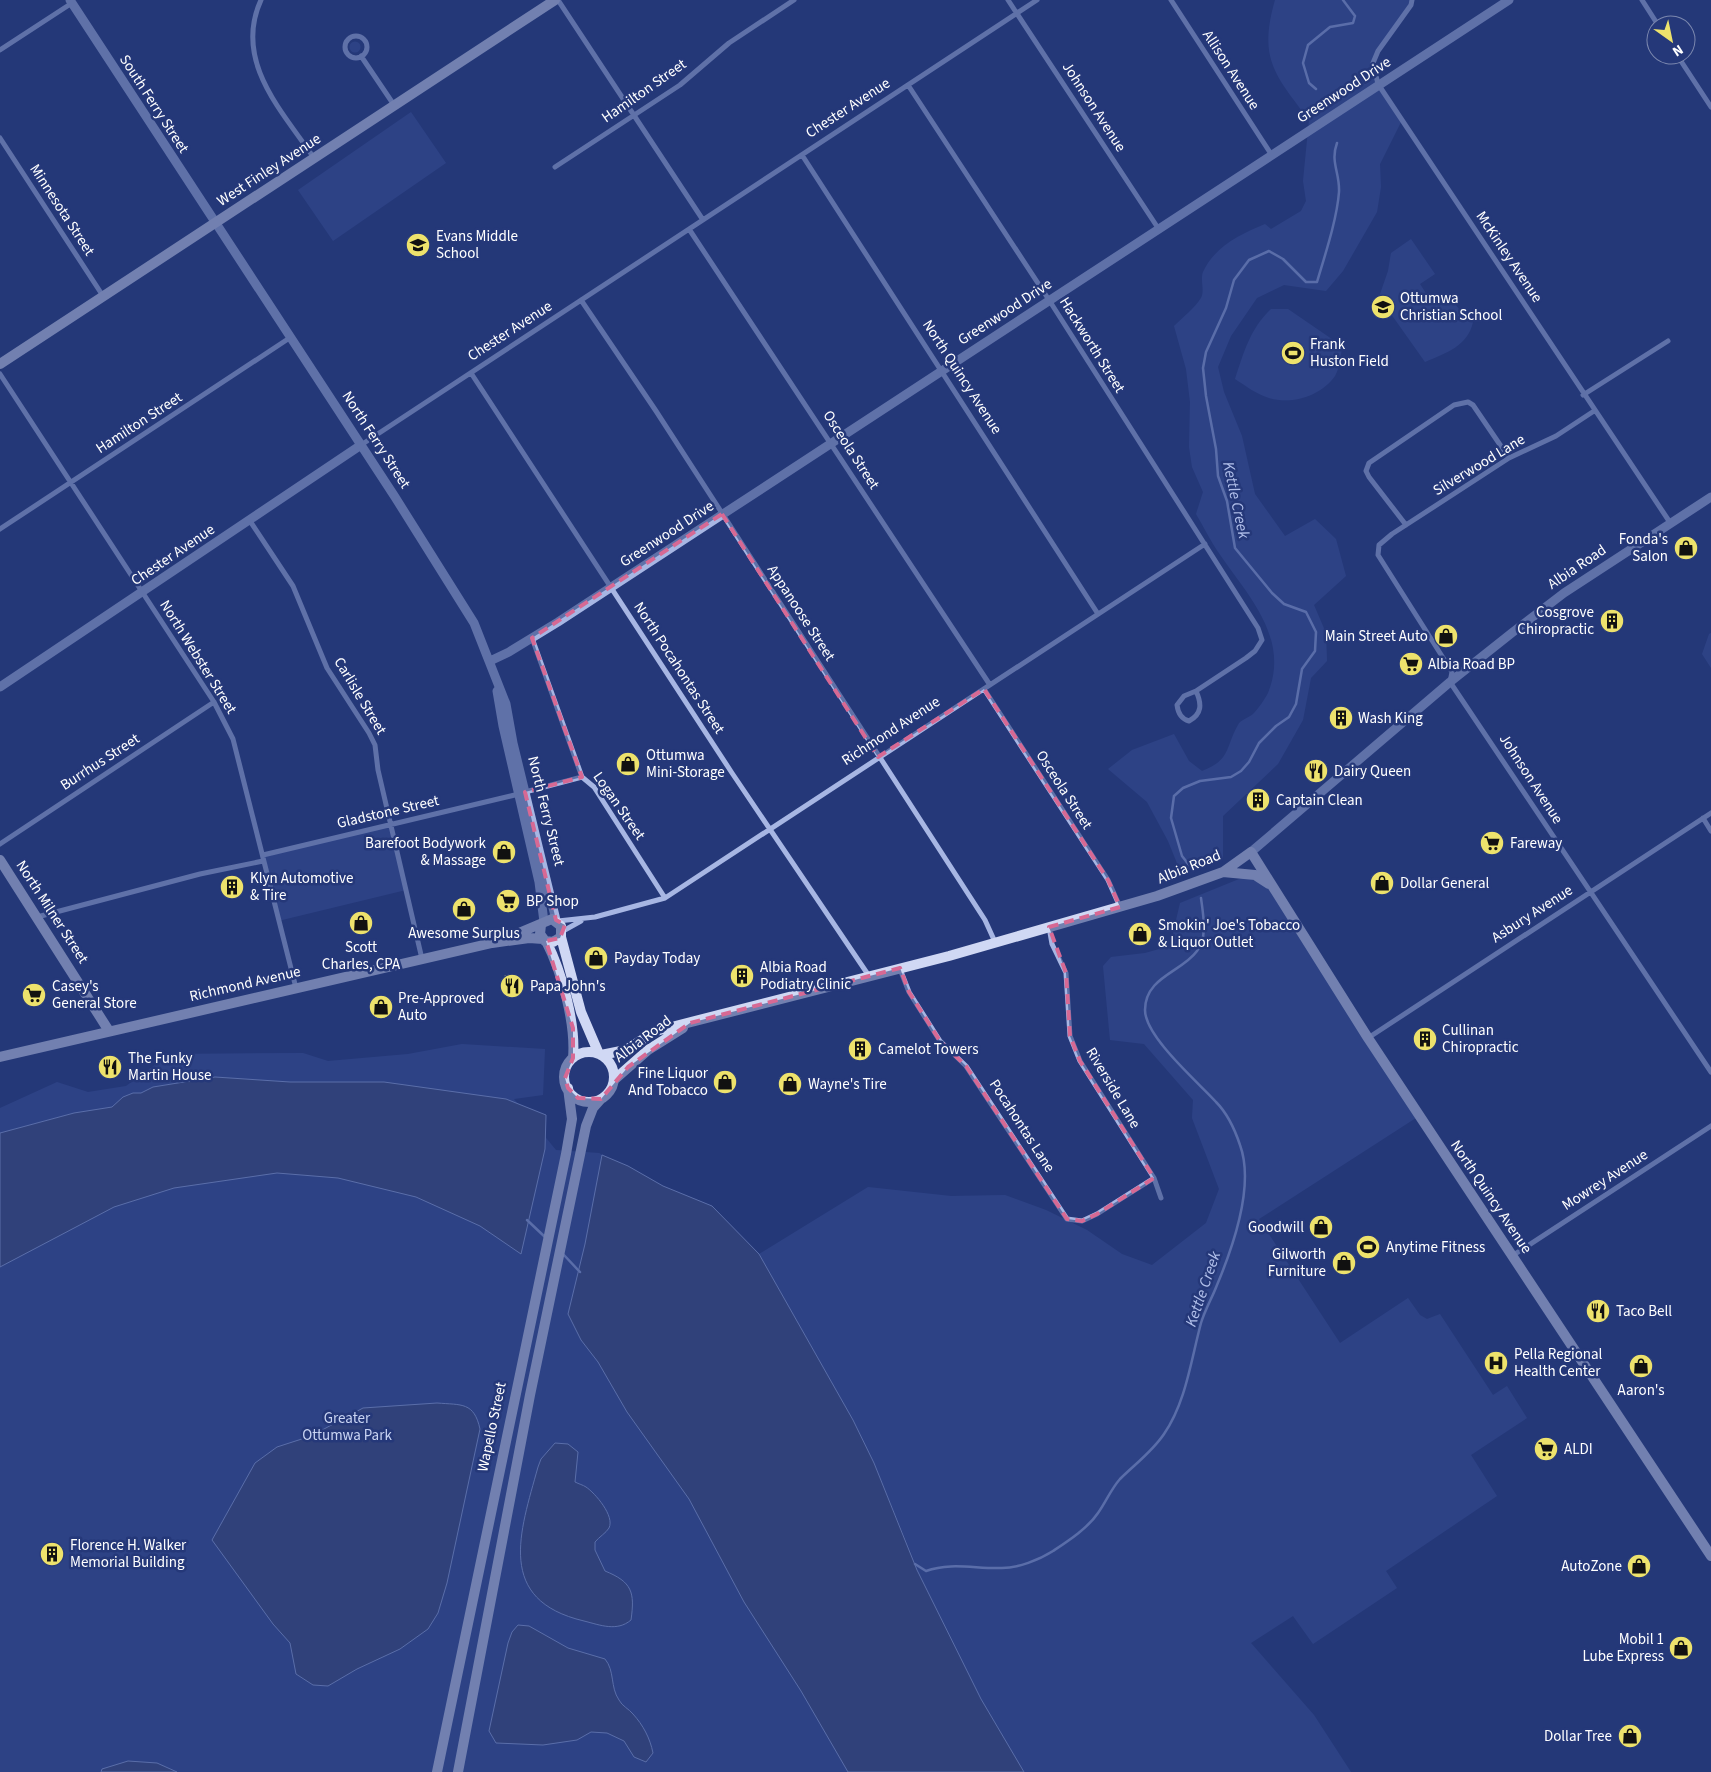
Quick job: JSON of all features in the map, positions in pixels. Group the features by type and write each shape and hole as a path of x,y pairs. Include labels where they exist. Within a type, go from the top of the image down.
{"main road":[{"name":"West Finley Avenue","path":"0,364 556,0"},
{"name":"Albia Road","path":"600,1055 626,1050 656,1031 1049,928 1157,896 1223,872 1251,852"},
{"name":"North Quincy Avenue","path":"1251,852 1368,1038 1711,1556"},
{"name":"North Milner Street","path":"0,860 109,1032"},
{"path":"1223,872 1256,876 1273,887"},
{"path":"573,1058 588,1052 600,1055 610,1063 614,1080 610,1091 601,1099 592,1101 582,1100 574,1096 568,1088 565,1072 573,1058 573,1028 556,963 540,934 543,923 557,921 582,1012 600,1055"},
{"name":"Richmond Avenue","path":"497,943 543,923"},
{"path":"545,940 553,942 562,934"},
{"name":"Richmond Avenue","path":"0,1057 422,959 529,938 545,940"},
{"name":"Albia Road","path":"614,1080 648,1050 690,1023"},
{"name":"Wapello Street","path":"437,1772 572,1119 568,1088"},
{"name":"Wapello Street","path":"458,1772 530,1395 586,1126 593,1108 601,1099"}],"street":[{"path":"261,0 253,25 251,40 262,81 314,158"},
{"path":"556,0 703,220"},
{"name":"Hamilton Street","path":"555,166 680,85 729,43 794,0"},
{"name":"Johnson Avenue","path":"1008,0 1158,228"},
{"name":"Chester Avenue","path":"0,687 581,300 1037,0"},
{"name":"Allison Avenue","path":"1171,0 1271,154"},
{"name":"McKinley Avenue","path":"1412,0 1411,6 1378,51 1373,63 1378,84 1671,524"},
{"name":"Greenwood Drive","path":"490,661 532,638 612,587 1509,0"},
{"path":"1642,0 1652,15"},
{"path":"0,50 71,2"},
{"name":"South Ferry Street","path":"71,2 215,224"},
{"path":"359,37 365,42 366,48 362,56 354,58 346,53 346,43 350,38 359,37"},
{"path":"362,56 395,105"},
{"path":"1684,65 1711,107"},
{"name":"Hackworth Street","path":"908,85 1049,300 1258,628 1262,640 1255,651 1196,691"},
{"name":"Minnesota Street","path":"0,138 103,296"},
{"name":"North Quincy Avenue","path":"802,155 1098,614"},
{"name":"North Ferry Street","path":"215,224 291,337 466,608 490,661 506,704 539,882 543,923"},
{"name":"Osceola Street","path":"689,229 990,685"},
{"name":"Appanoose Street","path":"581,300 656,412 985,920 995,942"},
{"name":"Hamilton Street","path":"0,529 291,337"},
{"path":"1583,394 1668,341"},
{"name":"North Pocahontas Street","path":"471,373 869,976"},
{"name":"North Webster Street","path":"0,374 214,702 233,739 296,988"},
{"path":"1406,525 1366,471 1369,464 1458,403 1468,402 1473,405 1509,458"},
{"name":"Silverwood Lane","path":"1379,545 1406,525 1509,458 1556,436 1594,411"},
{"name":"Albia Road","path":"1251,852 1450,682 1564,593 1711,498"},
{"name":"Carlisle Street","path":"250,521 293,586 327,668 370,733 375,745 422,959"},
{"name":"Richmond Avenue","path":"557,921 584,919 664,898 878,756 1205,544"},
{"name":"Johnson Avenue","path":"1379,545 1378,555 1452,672 1450,682 1711,1072"},
{"name":"Logan Street","path":"532,638 582,777 594,787 664,898"},
{"name":"Osceola Street","path":"984,689 1108,880 1120,907"},
{"path":"1196,691 1200,705 1199,712 1196,717 1189,721 1184,720 1178,712 1177,705 1184,696 1196,691"},
{"name":"Burrhus Street","path":"0,844 214,702"},
{"name":"Gladstone Street","path":"36,917 391,824 582,777"},
{"name":"North Ferry Street","path":"522,793 557,921"},
{"name":"Asbury Avenue","path":"1368,1038 1711,813"},
{"path":"1703,818 1711,831"},
{"name":"Richmond Avenue","path":"562,934 584,919"},
{"name":"Riverside Lane","path":"1049,928 1052,944 1066,972 1068,1018 1072,1041 1080,1061 1154,1178 1161,1198"},
{"name":"Pocahontas Lane","path":"900,968 909,992 940,1042 966,1066 1067,1219 1082,1221 1097,1214 1154,1178"},
{"name":"Mowrey Avenue","path":"1512,1256 1711,1126"}],"highlighted area":[{"path":"722,514 878,757 984,689 1108,880 1120,907 1049,927 1066,973 1070,1036 1080,1061 1154,1178 1097,1214 1082,1221 1067,1219 966,1066 940,1041 909,992 900,968 690,1023 628,1067 601,1099 578,1098 568,1088 565,1078 573,1058 573,1028 546,941 560,938 565,925 556,920 525,792 582,777 532,638"}],"green space":[{"path":"1275,0 1412,0 1378,51 1374,71 1402,120 1380,164 1381,187 1377,212 1343,271 1326,291 1284,285 1257,298 1231,336 1218,367 1224,392 1242,436 1255,494 1285,536 1315,519 1336,539 1346,576 1314,605 1326,633 1327,661 1311,678 1303,720 1278,764 1223,816 1223,859 1181,873 1168,841 1147,802 1108,769 1132,750 1174,734 1189,761 1202,771 1211,767 1223,758 1239,723 1253,714 1263,701 1268,693 1274,672 1273,651 1269,632 1260,613 1213,544 1196,514 1203,492 1192,467 1189,447 1190,402 1186,369 1174,326 1201,298 1203,292 1203,272 1214,255 1230,242 1247,232 1265,224 1271,229 1301,211 1306,201 1303,181 1309,120 1279,78 1269,52 1268,37"},
{"path":"355,41 361,47 355,53 349,47"},
{"path":"411,112 446,163 333,241 298,190"},
{"path":"1411,239 1435,274 1420,284 1433,304 1449,295 1466,319 1470,317 1473,322 1466,337 1455,348 1425,362 1379,297 1388,271 1391,253"},
{"name":"Frank Huston Field","path":"1271,309 1288,309 1342,346 1335,376 1314,394 1296,399 1278,400 1251,390 1235,379 1253,333"},
{"path":"1711,633 1711,668 1702,654"},
{"path":"391,824 406,890 278,921 263,855"},
{"name":"Greater Ottumwa Park","path":"1244,877 1273,887 1419,1116 1259,1219 1340,1343 1408,1298 1420,1315 1427,1319 1440,1314 1493,1395 1507,1386 1527,1418 1471,1455 1497,1496 1386,1571 1397,1588 1313,1644 1293,1616 1251,1643 1314,1715 1351,1772 0,1772 0,1139 74,1113 0,1133 0,1108 57,1082 88,1092 126,1086 170,1054 303,1053 328,1061 408,1054 462,1044 545,1049 543,1095 514,1099 556,1150 599,1153 663,1186 712,1206 772,1278 759,1254 868,1187 951,1196 1005,1195 1046,1210 1087,1230 1122,1254 1152,1265 1206,1223 1219,1189 1192,1118 1193,1100 1144,1044 1110,1040 1103,966 1111,957 1145,953 1170,946 1180,903","holes":["853,1420 874,1463 916,1565"]}],"shaded area":[{"path":"215,1077 290,1082 384,1082 506,1099 546,1115 545,1149 521,1254 480,1226 416,1197 338,1178 277,1173 174,1188 114,1207 0,1267 0,1133 74,1113 112,1107 123,1097 133,1093 141,1093 153,1087"},
{"path":"602,1155 628,1166 663,1186 712,1206 759,1254 853,1420 874,1463 917,1570 981,1699 1024,1772 848,1772 801,1691 744,1602 689,1499 627,1412 598,1362 581,1340 568,1314 585,1244"},
{"path":"437,1403 460,1405 470,1409 480,1429 447,1583 438,1613 428,1629 400,1649 357,1669 328,1686 313,1685 296,1674 290,1643 273,1624 212,1540 255,1463 277,1447 311,1436 363,1408"},
{"path":"555,1443 568,1444 578,1452 575,1482 586,1487 594,1494 607,1511 610,1523 609,1528 595,1542 595,1550 605,1571 621,1579 630,1589 632,1595 631,1620 626,1624 614,1627 596,1624 556,1611 537,1597 526,1580 521,1560 521,1539 525,1516 541,1459"},
{"path":"518,1625 529,1626 568,1648 605,1659 610,1669 616,1695 622,1704 637,1718 652,1747 653,1753 646,1762 634,1757 624,1741 607,1733 591,1732 577,1740 543,1745 496,1743 489,1731 508,1643 512,1632"},
{"path":"128,1761 157,1763 177,1772 101,1772 102,1769"}],"waterway":[{"name":"Kettle Creek","path":"1316,89 1309,83 1303,63 1308,45 1330,27 1353,23 1355,16 1343,0"},
{"name":"Kettle Creek","path":"1189,865 1182,856 1171,818 1174,796 1183,788 1200,781 1231,777 1241,771 1249,762 1259,743 1276,726 1289,717 1296,704 1302,669 1315,651 1316,632 1306,612 1284,604 1272,593 1235,548 1227,501 1218,476 1216,449 1206,396 1203,368 1206,352 1226,308 1234,280 1249,260 1269,251 1283,259 1306,282 1317,282 1338,203 1339,185 1334,156 1337,143"},
{"name":"Kettle Creek","path":"915,1564 926,1571 954,1566 1008,1568 1028,1563 1047,1554 1065,1543 1094,1519 1120,1479 1149,1452 1164,1434 1178,1408 1204,1313 1223,1270 1235,1235 1244,1197 1245,1179 1244,1161 1240,1145 1227,1116 1220,1106 1163,1046 1147,1021 1145,1010 1147,999 1157,982 1183,964 1197,951 1204,932 1201,898"},
{"path":"527,1220 545,1237"},
{"path":"563,1254 580,1272"}],"place":[{"name":"Evans Middle School","path":"418,245"},
{"name":"Ottumwa Christian School","path":"1383,307"},
{"name":"Frank Huston Field","path":"1293,353"},
{"name":"Fonda's Salon","path":"1686,548"},
{"name":"Cosgrove Chiropractic","path":"1612,621"},
{"name":"Main Street Auto","path":"1446,636"},
{"name":"Albia Road BP","path":"1411,664"},
{"name":"Wash King","path":"1341,718"},
{"name":"Ottumwa Mini-Storage","path":"628,764"},
{"name":"Dairy Queen","path":"1316,771"},
{"name":"Captain Clean","path":"1258,800"},
{"name":"Fareway","path":"1492,843"},
{"name":"Barefoot Bodywork & Massage","path":"504,852"},
{"name":"Dollar General","path":"1382,883"},
{"name":"Klyn Automotive & Tire","path":"232,887"},
{"name":"BP Shop","path":"508,901"},
{"name":"Awesome Surplus","path":"464,909"},
{"name":"Scott Charles, CPA","path":"361,923"},
{"name":"Smokin' Joe's Tobacco & Liquor Outlet","path":"1140,934"},
{"name":"Payday Today","path":"596,958"},
{"name":"Albia Road Podiatry Clinic","path":"742,976"},
{"name":"Papa John's","path":"512,986"},
{"name":"Casey's General Store","path":"34,995"},
{"name":"Pre-Approved Auto","path":"381,1007"},
{"name":"Cullinan Chiropractic","path":"1425,1039"},
{"name":"Camelot Towers","path":"860,1049"},
{"name":"The Funky Martin House","path":"110,1067"},
{"name":"Fine Liquor And Tobacco","path":"725,1082"},
{"name":"Wayne's Tire","path":"790,1084"},
{"name":"Goodwill","path":"1321,1227"},
{"name":"Anytime Fitness","path":"1368,1247"},
{"name":"Gilworth Furniture","path":"1344,1263"},
{"name":"Taco Bell","path":"1598,1311"},
{"name":"Pella Regional Health Center","path":"1496,1363"},
{"name":"Aaron's","path":"1641,1366"},
{"name":"ALDI","path":"1546,1449"},
{"name":"Florence H. Walker Memorial Building","path":"52,1554"},
{"name":"AutoZone","path":"1639,1566"},
{"name":"Mobil 1 Lube Express","path":"1681,1648"},
{"name":"Dollar Tree","path":"1630,1736"}]}
